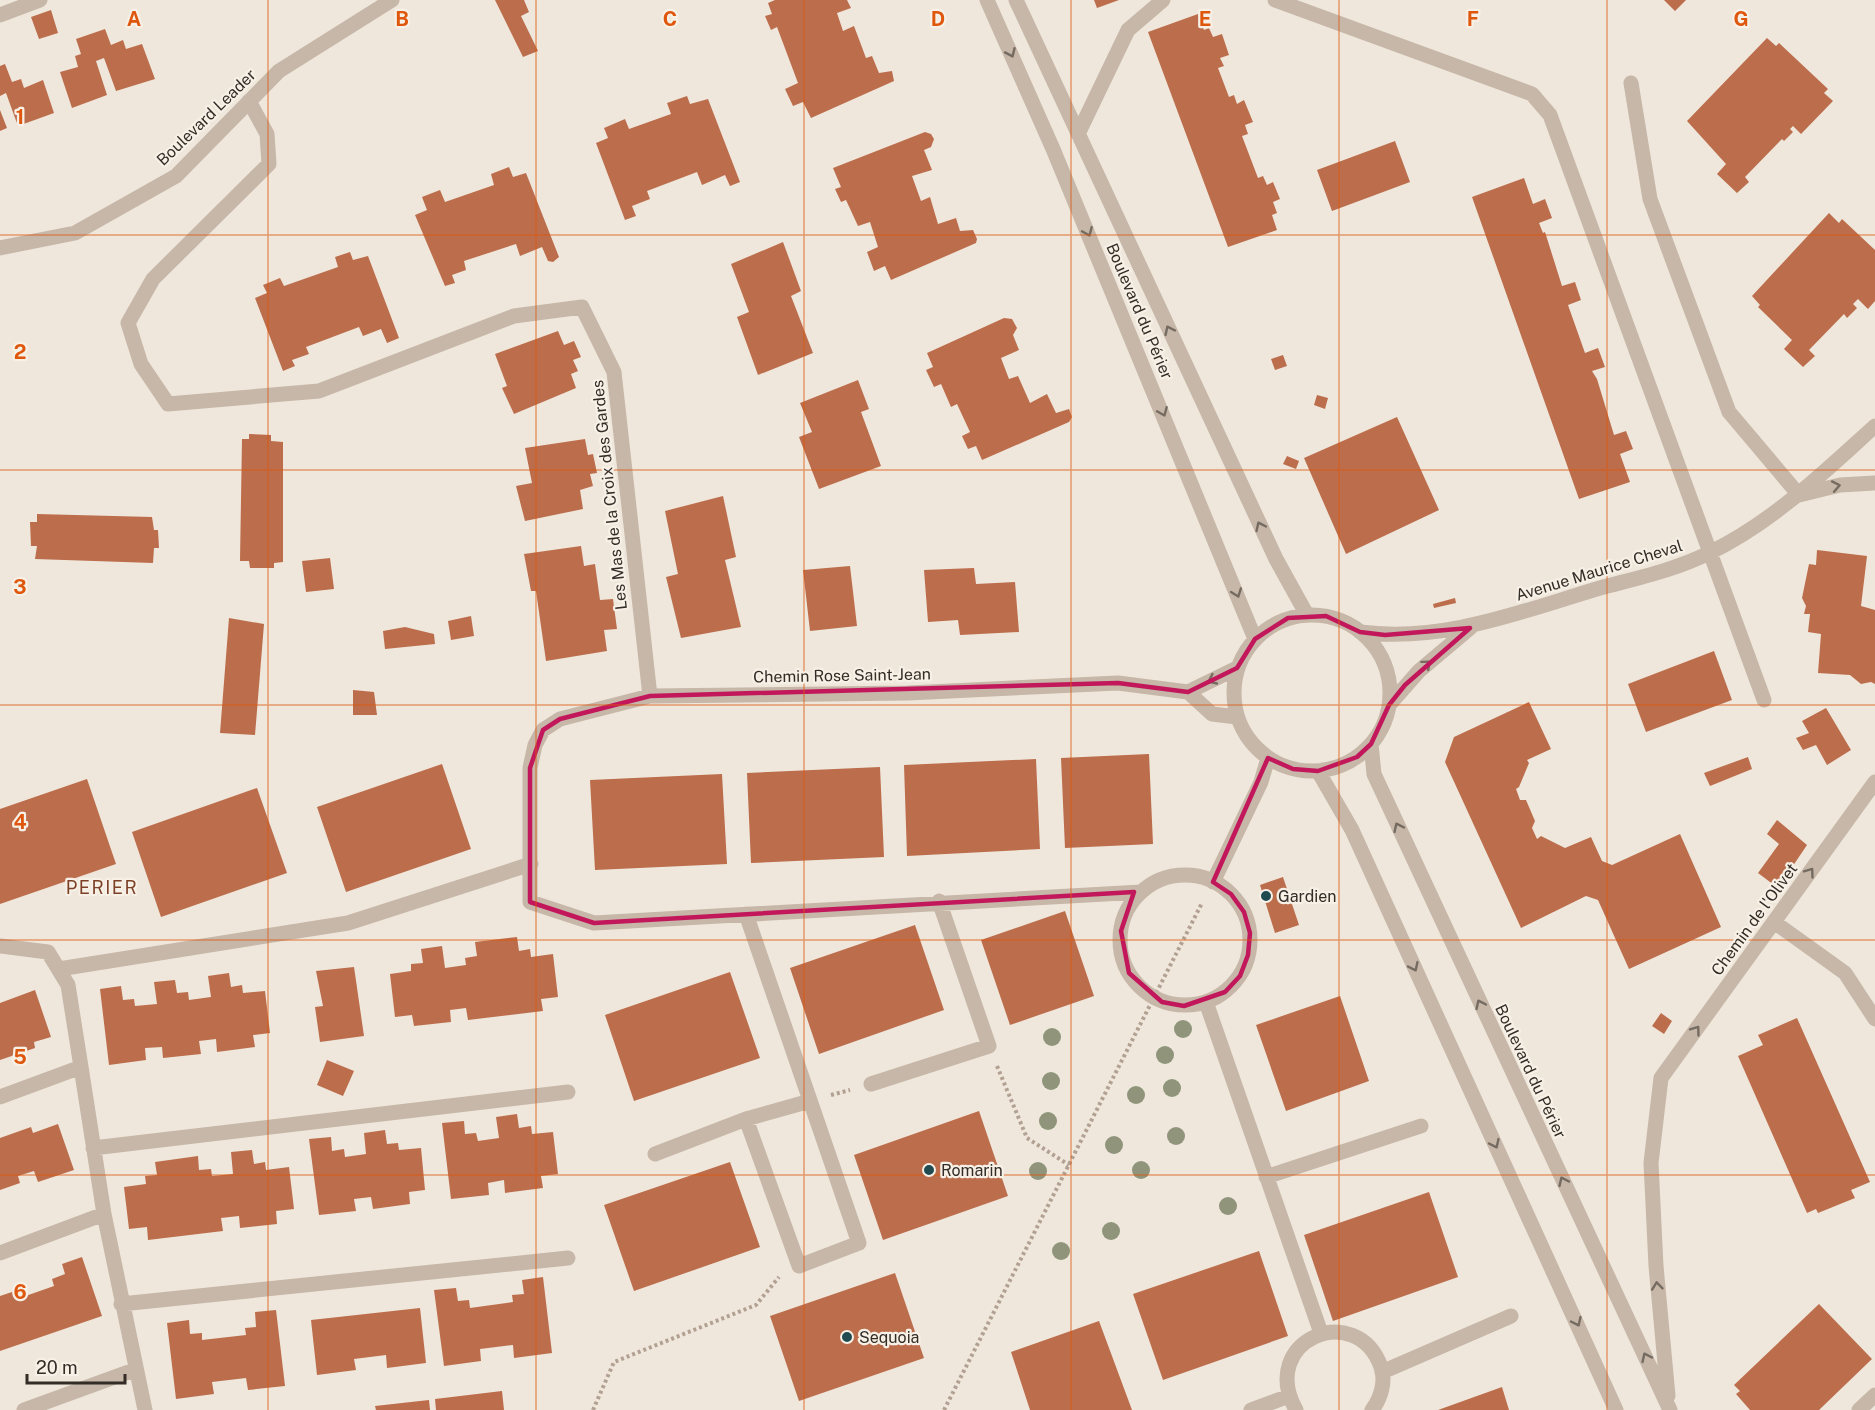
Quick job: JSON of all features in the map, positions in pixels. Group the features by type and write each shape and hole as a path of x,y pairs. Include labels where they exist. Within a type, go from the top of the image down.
{"street":[{"path":"0,15 40,0"},
{"name":"Boulevard Leader","path":"0,248 75,233 176,176 279,71 392,0"},
{"name":"Boulevard du Périer","path":"987,0 1053,149 1255,639"},
{"name":"Boulevard du Périer","path":"1016,0 1276,559 1307,615"},
{"path":"1078,134 1128,30 1163,0"},
{"path":"1275,0 1532,94 1550,115 1764,700"},
{"path":"1631,83 1650,199 1729,412 1799,495 1840,485 1875,483"},
{"name":"Les Mas de la Croix des Gardes","path":"249,101 267,134 269,164 153,279 129,323 141,364 168,404 319,391 514,316 582,308 614,372 650,696"},
{"name":"Avenue Maurice Cheval","path":"1360,632 1385,635 1470,628 1656,573 1709,554 1764,521 1799,495 1875,426"},
{"path":"1307,615 1326,616 1344,621 1360,632 1375,646 1384,665 1389,685 1389,705 1383,726 1371,744 1348,762 1318,771 1293,769 1268,759 1250,740 1237,717 1233,693 1237,668 1255,639 1270,627 1288,618 1307,615"},
{"name":"Avenue Maurice Cheval","path":"1389,705 1419,671 1470,628"},
{"path":"1237,668 1188,692 1212,714 1237,717"},
{"name":"Chemin Rose Saint-Jean","path":"746,914 594,923 530,902 530,768 535,745 543,730 560,719 650,696 908,693 1118,683 1188,692"},
{"name":"Boulevard du Périer","path":"1371,744 1374,774 1670,1408"},
{"path":"1213,882 1261,782 1268,759"},
{"path":"1318,771 1352,830 1616,1410"},
{"name":"Chemin de l'Olivet","path":"1670,1408 1656,1266 1651,1162 1661,1078 1875,782"},
{"path":"59,969 348,923 531,864"},
{"path":"1176,876 1195,876 1213,882 1231,894 1244,912 1250,933 1248,956 1240,976 1225,992 1206,1002 1184,1006 1162,1002 1143,990 1129,973 1121,952 1121,931 1128,910 1142,892 1157,881 1176,876"},
{"path":"746,1119 799,1266 859,1243 746,914 1142,892"},
{"path":"871,1084 989,1046 939,902"},
{"path":"1774,922 1845,973 1875,1019"},
{"path":"0,946 48,952 68,985 104,1214 134,1370 145,1410"},
{"path":"1206,1002 1321,1333"},
{"path":"0,1097 81,1067"},
{"path":"93,1148 568,1092"},
{"path":"655,1154 746,1119 810,1101"},
{"path":"1266,1177 1421,1126"},
{"path":"0,1254 104,1214"},
{"path":"121,1304 568,1258"},
{"path":"1382,1372 1511,1316"},
{"path":"1251,1410 1292,1403 1286,1381 1292,1358 1307,1340 1321,1333 1337,1332 1353,1335 1377,1356 1382,1372 1382,1388 1372,1410"},
{"path":"24,1410 134,1370"},
{"path":"1859,1410 1875,1395"}],"path":[{"path":"944,1410 1213,882"},
{"path":"989,1046 1027,1138 1069,1165"},
{"path":"810,1101 871,1084"},
{"path":"593,1410 614,1362 756,1305 776,1279 799,1266"}],"highlighted area":[{"path":"1326,616 1360,632 1385,635 1470,628 1405,685 1389,705 1371,744 1357,757 1318,771 1293,769 1268,758 1213,882 1231,894 1244,912 1250,933 1248,955 1240,976 1225,992 1184,1006 1162,1002 1129,973 1121,931 1134,892 594,923 530,902 530,768 543,730 560,719 650,696 1118,683 1188,692 1237,668 1255,639 1288,618"}],"building":[{"path":"495,0 524,0 529,12 521,16 538,51 523,57"},
{"path":"775,0 847,0 851,8 837,13 843,31 854,26 866,58 872,56 879,73 892,71 894,81 811,118 803,102 793,106 785,89 798,83 777,27 771,30 765,16 772,14 768,3"},
{"path":"1094,0 1119,0 1097,8"},
{"path":"1664,0 1686,0 1675,11"},
{"path":"51,10 58,33 39,39 31,17"},
{"path":"1198,14 1204,30 1209,28 1213,37 1222,34 1229,55 1220,58 1224,66 1218,68 1229,97 1234,95 1237,104 1244,100 1253,122 1245,125 1248,134 1242,136 1258,178 1263,176 1267,185 1273,182 1280,199 1273,202 1277,213 1272,215 1277,230 1228,247 1148,32"},
{"path":"105,29 111,45 123,40 126,49 142,44 155,79 116,91 104,58 96,61 107,95 72,108 60,72 78,67 75,56 81,54 76,39"},
{"path":"1767,38 1776,46 1779,43 1828,89 1824,93 1833,101 1801,134 1793,126 1790,129 1793,132 1784,141 1782,139 1745,177 1749,182 1737,193 1717,174 1726,164 1687,121"},
{"path":"5,64 12,82 21,79 24,88 43,80 54,113 18,126 6,93 0,96 0,66"},
{"path":"687,96 690,104 708,99 740,182 730,186 725,175 702,185 697,172 647,191 650,199 632,206 636,216 625,220 596,143 608,138 604,128 625,119 629,129 671,114 667,103"},
{"path":"0,110 7,128 0,131"},
{"path":"925,132 931,134 934,139 931,147 924,150 932,170 912,176 921,201 930,197 938,224 956,218 960,231 973,230 977,239 976,243 891,280 885,266 874,271 867,252 878,247 870,222 858,226 846,200 841,202 835,189 841,187 833,168"},
{"path":"1395,141 1410,182 1332,211 1317,170"},
{"path":"509,167 513,177 526,173 559,257 553,262 548,261 542,247 520,256 516,244 464,261 466,270 452,275 455,283 445,286 415,215 427,210 422,197 440,190 445,202 494,185 491,174"},
{"path":"1524,178 1533,204 1545,199 1552,218 1539,223 1543,233 1545,232 1562,286 1575,282 1581,300 1568,305 1585,353 1598,348 1605,367 1592,371 1597,379 1614,435 1626,431 1633,449 1620,454 1630,482 1579,499 1472,197"},
{"path":"1829,213 1839,223 1842,219 1875,250 1875,301 1868,309 1858,299 1853,304 1857,308 1847,318 1844,314 1809,350 1815,356 1803,367 1784,349 1792,340 1758,307 1760,305 1752,296"},
{"path":"783,242 801,291 791,296 813,353 758,375 737,317 749,312 731,264"},
{"path":"350,252 353,260 368,256 399,338 387,343 381,329 363,336 359,327 306,347 309,354 292,360 295,366 283,371 255,298 267,293 263,285 280,278 284,286 338,267 335,257"},
{"path":"1004,318 1012,319 1017,328 1013,335 1019,350 1001,358 1009,379 1018,376 1030,403 1047,394 1056,413 1069,409 1072,417 1069,422 982,460 976,446 968,449 962,436 970,432 957,404 951,407 941,384 934,387 926,370 933,367 927,353"},
{"path":"558,331 564,345 574,341 581,357 573,360 578,371 571,374 576,388 514,414 502,388 507,386 495,354"},
{"path":"1283,355 1287,366 1275,370 1271,359"},
{"path":"858,380 869,409 861,412 881,466 819,489 799,437 812,432 800,403"},
{"path":"1317,395 1328,398 1325,409 1314,405"},
{"path":"1397,417 1439,510 1346,554 1304,458"},
{"path":"249,434 271,435 271,441 283,442 283,562 274,563 274,568 250,568 249,561 240,561 242,439 249,439"},
{"path":"585,439 588,455 593,454 597,473 590,474 593,486 580,490 583,509 525,521 516,486 532,483 525,448"},
{"path":"1287,456 1299,461 1296,469 1283,464"},
{"path":"723,496 736,557 725,560 741,627 681,638 666,577 678,574 665,511"},
{"path":"37,514 152,517 154,530 158,530 159,548 154,548 153,563 35,559 37,546 31,546 30,522 37,522"},
{"path":"581,546 584,566 595,564 600,600 613,599 617,629 604,630 607,651 546,661 536,591 531,591 524,554"},
{"path":"1817,550 1867,556 1861,606 1875,610 1875,684 1871,682 1861,684 1850,675 1818,673 1821,634 1808,632 1810,614 1804,614 1806,606 1802,598 1809,564 1816,565"},
{"path":"330,558 334,589 306,592 302,561"},
{"path":"850,566 857,626 810,631 803,570"},
{"path":"974,568 976,584 1015,582 1019,632 960,635 958,620 928,622 924,570"},
{"path":"1455,598 1456,603 1434,608 1433,604"},
{"path":"471,616 474,636 451,640 448,621"},
{"path":"229,618 264,624 255,735 220,733"},
{"path":"405,627 434,634 435,644 385,649 383,631"},
{"path":"1714,651 1732,700 1646,732 1628,684"},
{"path":"353,690 374,692 377,715 353,715"},
{"path":"1529,702 1551,749 1527,760 1529,763 1516,789 1520,800 1526,800 1535,821 1532,828 1537,839 1541,836 1565,848 1591,837 1602,861 1612,865 1680,834 1721,927 1629,969 1598,900 1586,896 1521,928 1445,762 1454,737"},
{"path":"1826,708 1851,750 1827,765 1816,745 1803,750 1796,738 1809,733 1802,721"},
{"path":"1149,754 1153,844 1065,848 1061,758"},
{"path":"1748,757 1752,769 1710,786 1704,773"},
{"path":"1036,759 1040,849 907,856 904,765"},
{"path":"442,764 471,849 346,892 317,807"},
{"path":"880,767 884,857 751,863 747,773"},
{"path":"722,774 727,864 595,870 590,780"},
{"path":"87,779 116,864 0,904 0,809"},
{"path":"257,788 287,873 161,917 132,832"},
{"path":"1777,820 1807,845 1778,888 1758,873 1779,844 1767,834"},
{"path":"1283,877 1299,925 1275,933 1260,885"},
{"path":"1065,911 1094,996 1010,1025 981,940"},
{"path":"915,925 944,1010 819,1054 790,968"},
{"path":"517,937 519,951 530,949 531,957 553,954 558,997 541,999 543,1011 468,1020 466,1008 450,1010 451,1022 414,1026 412,1015 395,1017 390,974 411,971 411,964 423,963 421,949 442,946 445,968 466,965 465,958 477,956 475,942"},
{"path":"354,967 364,1036 320,1042 315,1007 323,1006 316,971"},
{"path":"730,972 760,1058 634,1101 605,1015"},
{"path":"229,973 231,987 242,985 243,993 265,991 270,1033 253,1035 255,1047 217,1052 216,1039 199,1041 201,1054 163,1058 162,1047 145,1048 146,1060 109,1065 100,989 121,986 123,1000 134,999 135,1006 157,1004 154,982 175,980 177,993 188,992 189,1000 211,997 208,976"},
{"path":"35,990 51,1037 34,1042 35,1048 0,1060 0,1003"},
{"path":"1340,996 1369,1081 1286,1111 1256,1025"},
{"path":"1661,1013 1672,1021 1664,1034 1652,1026"},
{"path":"1797,1018 1870,1182 1851,1190 1855,1198 1818,1213 1816,1209 1807,1213 1738,1056 1763,1045 1758,1035"},
{"path":"327,1060 354,1071 343,1096 317,1085"},
{"name":"Romarin","path":"979,1111 1008,1196 883,1240 854,1155"},
{"path":"517,1114 519,1128 531,1126 532,1134 553,1132 558,1174 541,1176 543,1188 505,1193 504,1180 488,1183 489,1195 451,1199 442,1123 464,1121 465,1134 476,1133 478,1141 499,1138 496,1117"},
{"path":"58,1124 74,1170 38,1182 34,1171 18,1176 20,1183 0,1190 0,1138 31,1127 33,1133"},
{"path":"385,1130 387,1144 398,1143 399,1150 421,1148 425,1190 409,1192 410,1204 373,1209 371,1197 354,1199 356,1211 319,1215 309,1139 331,1137 332,1151 344,1149 345,1157 366,1154 364,1133"},
{"path":"252,1150 254,1164 265,1162 266,1170 289,1167 294,1209 276,1211 277,1224 240,1228 239,1216 221,1218 223,1231 148,1240 147,1227 129,1229 124,1187 146,1184 145,1176 157,1175 155,1162 198,1156 199,1170 211,1169 212,1176 233,1174 231,1152"},
{"path":"730,1162 760,1247 634,1291 604,1205"},
{"path":"1429,1192 1458,1277 1333,1321 1304,1235"},
{"path":"1259,1251 1288,1336 1163,1380 1133,1294"},
{"path":"82,1257 102,1316 0,1351 0,1296 15,1291 17,1299 54,1286 52,1279 65,1274 62,1264"},
{"name":"Sequoia","path":"895,1273 924,1358 799,1401 770,1316"},
{"path":"543,1277 552,1353 514,1358 513,1345 480,1349 481,1361 444,1366 434,1290 456,1288 458,1301 469,1300 470,1308 513,1302 512,1295 524,1294 522,1280"},
{"path":"1819,1304 1872,1359 1819,1410 1750,1410 1736,1394 1740,1391 1734,1385"},
{"path":"420,1308 426,1363 387,1368 386,1355 354,1359 356,1370 317,1375 311,1320"},
{"path":"276,1310 285,1386 248,1390 246,1378 212,1382 214,1394 176,1399 167,1323 189,1320 190,1334 202,1333 202,1340 246,1335 245,1328 256,1327 255,1312"},
{"path":"1099,1321 1132,1410 1030,1410 1011,1352"},
{"path":"1502,1387 1509,1410 1438,1410"},
{"path":"502,1391 504,1410 436,1410 435,1399"},
{"path":"429,1400 430,1410 376,1410 375,1406"}],"place":[{"name":"Gardien","path":"1266,896"},
{"name":"Romarin","path":"929,1170"},
{"name":"Sequoia","path":"847,1337"}],"district":[{"name":"PERIER","path":"102,888"}]}
